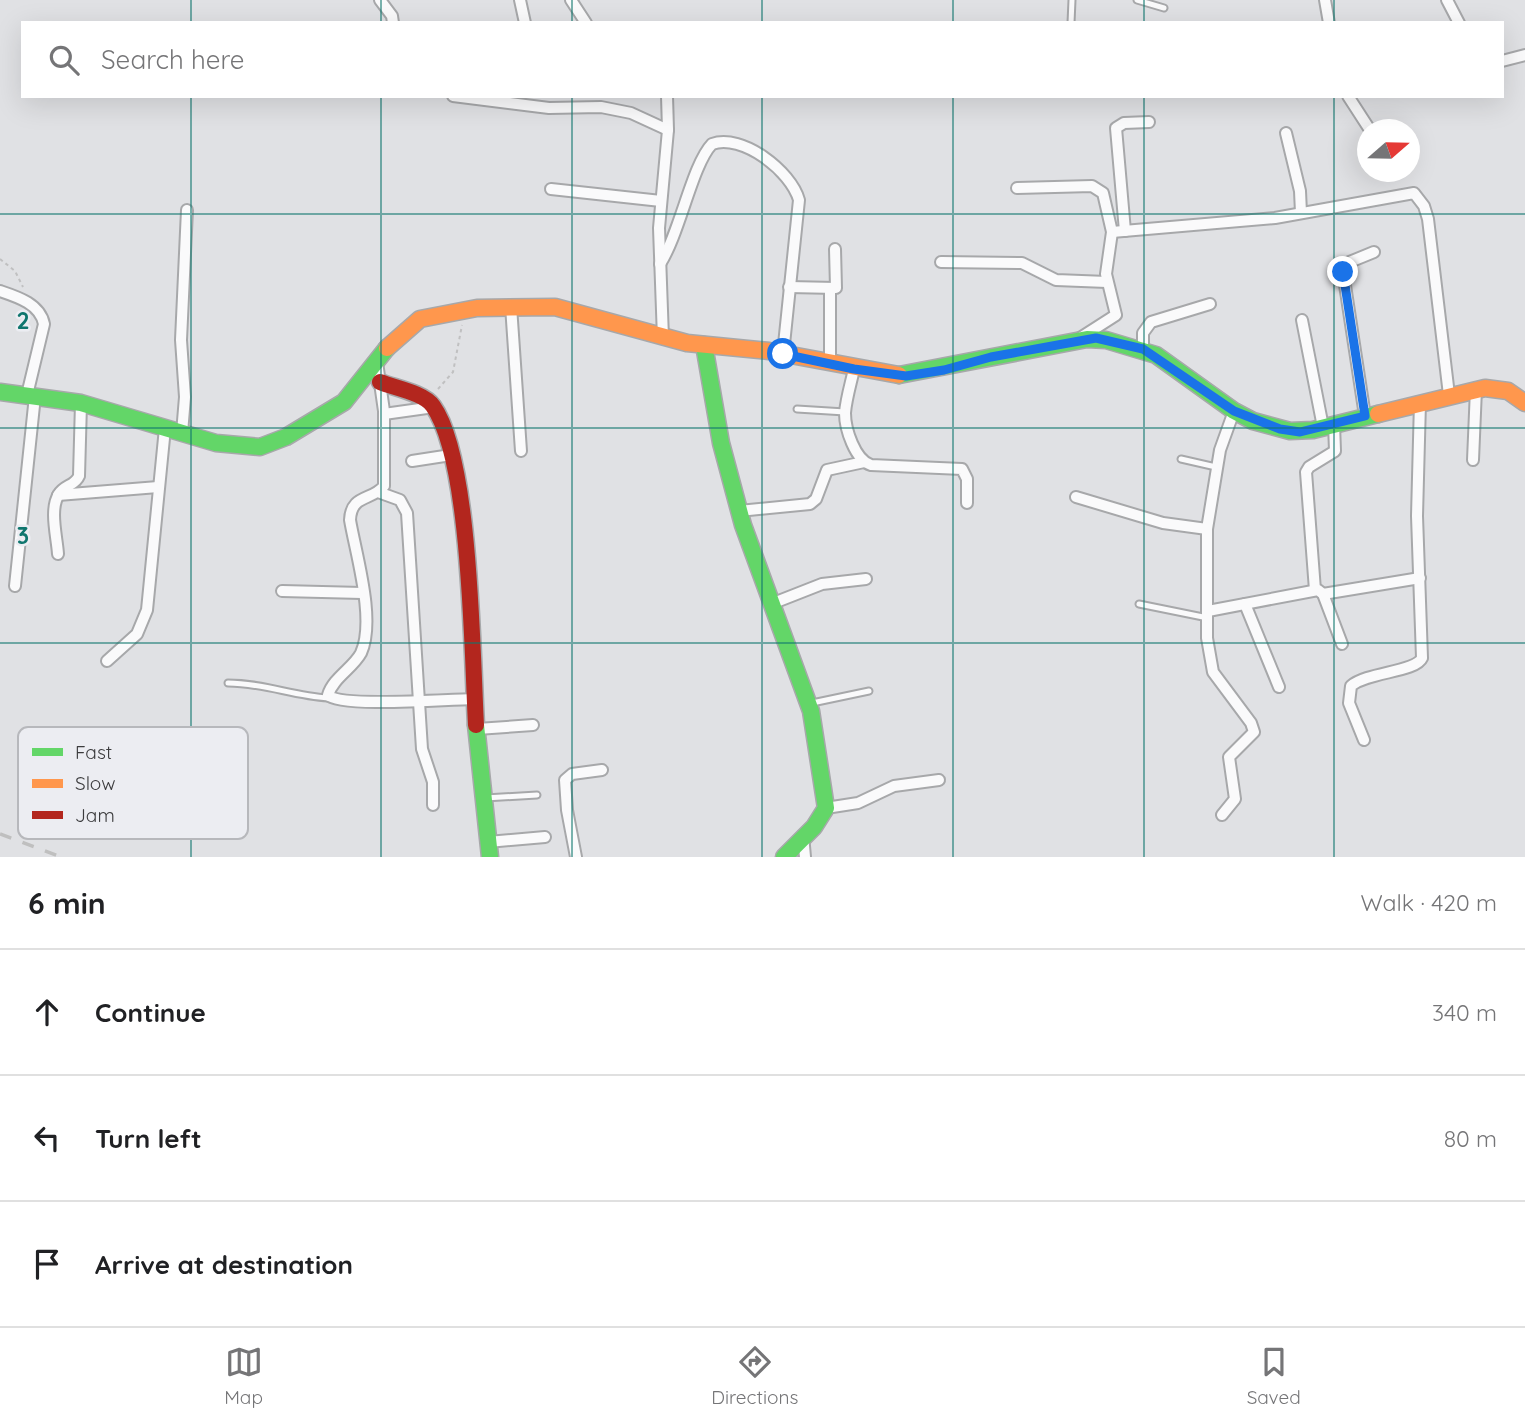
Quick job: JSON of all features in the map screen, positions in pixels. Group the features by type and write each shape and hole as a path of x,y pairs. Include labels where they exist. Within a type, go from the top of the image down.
{"street":[{"path":"380,0 389,11 392,21"},
{"path":"520,0 525,21"},
{"path":"571,0 585,21"},
{"path":"1325,0 1329,21"},
{"path":"1447,0 1458,21"},
{"path":"1504,60 1525,55"},
{"path":"469,98 549,108 601,107 631,113 668,130"},
{"path":"663,338 661,201 668,130 667,98"},
{"path":"1350,98 1363,119"},
{"path":"1125,231 1116,128 1124,123 1149,122"},
{"path":"1286,133 1300,191 1301,213"},
{"path":"660,264 674,240 707,149 722,142 761,155 791,179 797,191 799,218 783,354"},
{"path":"1017,188 1096,187 1105,200 1112,232 1107,282 1115,318 1087,331 1076,341"},
{"path":"551,189 661,201"},
{"path":"1112,232 1301,213 1409,192 1419,197 1428,219 1450,395"},
{"path":"182,433 185,397 181,330 187,210"},
{"path":"789,287 830,289 837,285 835,250"},
{"path":"1365,416 1343,272 1346,263 1374,251"},
{"path":"941,262 1022,262 1056,280 1107,282"},
{"path":"830,289 830,364"},
{"path":"0,291 30,304 38,310 44,324 31,396 15,586"},
{"path":"1143,349 1143,332 1151,322 1210,304"},
{"path":"511,306 521,451"},
{"path":"0,392 81,403 182,433 244,447 272,444 344,402 390,345 420,319 466,310 511,306 555,307 663,338 783,354 854,369 906,376 1096,338 1143,349 1234,411 1252,421 1290,431 1328,426 1476,389 1497,388 1521,395"},
{"path":"1302,320 1335,451 1309,467 1306,472 1319,592 1342,644"},
{"path":"704,345 721,443 739,511 809,704 826,808 820,821 803,835 784,857"},
{"path":"377,362 384,414 384,484 378,492 361,498 350,512 367,625 362,651 330,689 331,698 362,702 475,699"},
{"path":"854,369 845,412 848,430 864,462"},
{"path":"380,382 430,403 451,455 465,524 482,798 489,850 545,837"},
{"path":"1473,460 1476,389"},
{"path":"1363,740 1350,709 1349,690 1361,679 1413,666 1422,660 1417,516 1420,402"},
{"path":"58,554 55,508 58,495 75,483 79,476 81,403"},
{"path":"384,414 430,403"},
{"path":"1222,816 1235,799 1229,757 1250,740 1254,729 1213,673 1208,615 1207,529 1216,467 1234,411"},
{"path":"107,661 137,634 147,610 165,428"},
{"path":"412,461 451,455"},
{"path":"739,511 810,504 816,499 827,470 864,462 871,465 962,469 966,475 967,503"},
{"path":"58,495 158,487"},
{"path":"378,492 400,500 406,507 423,756 433,782 433,805"},
{"path":"1076,497 1163,523 1207,529"},
{"path":"1208,615 1245,604 1420,578"},
{"path":"771,604 813,587 866,579"},
{"path":"282,591 362,593"},
{"path":"1245,604 1279,687"},
{"path":"477,729 533,725"},
{"path":"576,857 567,810 565,780 572,774 602,770"},
{"path":"826,808 858,803 894,786 939,780"},
{"path":"803,835 805,857"}],"lane":[{"path":"1071,21 1072,0"},
{"path":"1137,0 1164,8"},
{"path":"797,409 845,412"},
{"path":"1181,459 1216,467"},
{"path":"1139,604 1208,615"},
{"path":"228,683 264,684 307,696 331,698"},
{"path":"809,704 869,691"},
{"path":"482,798 537,795"}],"path":[{"path":"0,260 15,271 30,304"},
{"path":"430,403 453,372 466,310"}],"railway":[{"path":"0,834 61,857"}],"traffic: fast":[{"path":"899,375 1087,339 1106,340 1156,355 1234,411 1253,421 1290,431 1313,430 1378,414"},
{"path":"704,345 721,443 743,525 811,711 826,808 814,827 784,857"},
{"path":"0,392 81,403 216,443 260,447 286,437 344,402 387,348"},
{"path":"476,725 490,857"}],"traffic: slow":[{"path":"387,348 420,319 477,308 555,307 687,343 769,351 899,375"},
{"path":"1378,414 1485,388 1508,391 1525,403"}],"traffic: jam":[{"path":"380,382 429,401 446,432 455,468 467,559 476,725"}],"route":[{"path":"783,354 884,375 906,376 1096,338 1130,345 1156,355 1252,421 1300,432 1365,416 1343,272"}]}
